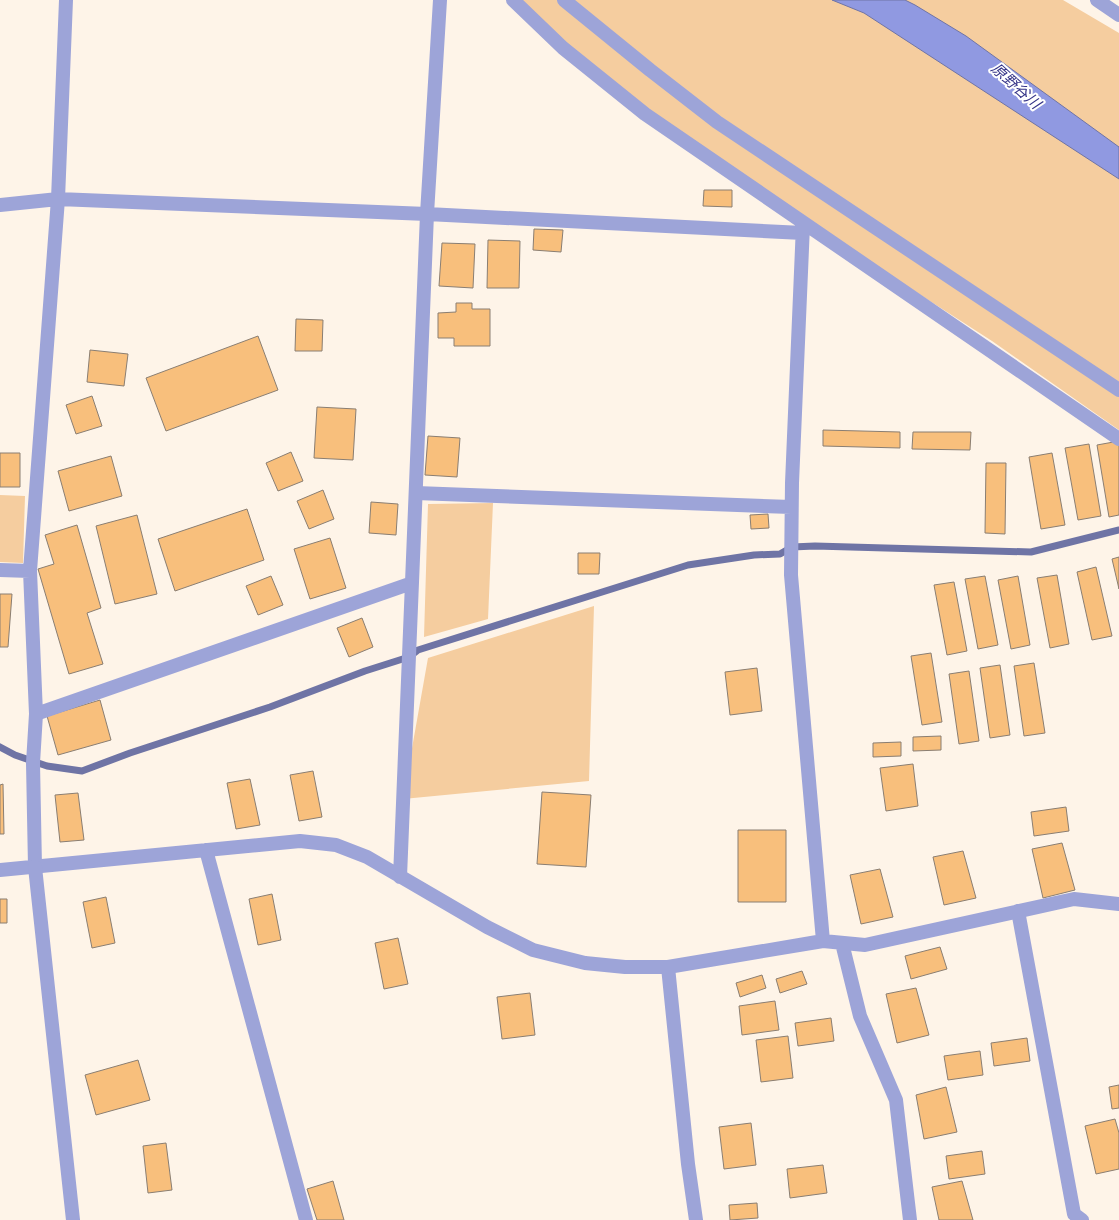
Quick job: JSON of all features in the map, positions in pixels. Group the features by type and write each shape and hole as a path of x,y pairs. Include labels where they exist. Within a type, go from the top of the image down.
{"street":[{"path":"66,0 58,200 30,571 36,714 33,763 35,867 73,1220"},
{"path":"400,877 428,214 440,0"},
{"path":"513,0 563,48 645,114 803,227 1119,439"},
{"path":"564,0 717,122 1119,390"},
{"path":"1097,0 1119,15"},
{"path":"0,205 58,200 803,227"},
{"path":"803,227 791,507 791,575 823,941"},
{"path":"416,493 791,507"},
{"path":"0,570 30,571"},
{"path":"36,714 412,583"},
{"path":"0,870 300,841 336,845 367,857 487,927 533,950 585,963 625,967 668,967 823,941 865,945 1074,899 1119,904"},
{"path":"206,850 306,1220"},
{"path":"1018,911 1074,1214 1082,1220"},
{"path":"842,943 860,1016 896,1100 910,1220"},
{"path":"668,967 688,1164 696,1220"}],"shaded area":[{"path":"522,0 1063,0 1119,33 1119,430 992,341 731,173 596,75"},
{"path":"0,495 25,496 23,563 0,562"},
{"path":"493,503 488,619 424,637 428,504"},
{"path":"594,606 589,781 403,799 428,658"}],"water":[{"name":"原野谷川","path":"832,0 905,0 966,36 1119,147 1119,179 864,13"}],"building":[{"path":"704,190 732,190 732,207 703,206"},
{"path":"534,229 563,230 561,252 533,250"},
{"path":"488,240 520,241 519,288 487,288"},
{"path":"442,243 475,244 473,288 439,286"},
{"path":"456,303 472,303 472,309 490,309 490,346 454,346 454,338 438,338 438,313 456,312"},
{"path":"296,319 323,320 322,351 295,351"},
{"path":"258,336 278,390 166,431 146,378"},
{"path":"90,350 128,354 124,386 87,382"},
{"path":"92,396 102,426 76,434 66,405"},
{"path":"317,407 356,409 353,460 314,458"},
{"path":"823,430 900,432 900,448 823,446"},
{"path":"913,432 971,432 970,450 912,449"},
{"path":"428,436 460,438 457,477 425,475"},
{"path":"1119,441 1119,515 1109,517 1097,445"},
{"path":"1089,444 1101,516 1078,520 1065,448"},
{"path":"291,452 303,481 278,491 266,463"},
{"path":"0,453 20,453 20,487 0,487"},
{"path":"1052,453 1065,525 1041,529 1029,457"},
{"path":"111,456 122,496 69,511 58,471"},
{"path":"986,463 1006,463 1005,534 985,533"},
{"path":"323,490 334,519 309,529 297,501"},
{"path":"371,502 398,504 396,535 369,533"},
{"path":"247,509 264,560 175,591 158,539"},
{"path":"768,514 769,528 751,529 750,515"},
{"path":"137,515 157,594 115,604 96,526"},
{"path":"77,525 101,608 87,613 103,664 69,674 38,569 54,564 45,535"},
{"path":"330,538 346,588 310,599 294,549"},
{"path":"578,553 600,553 599,574 578,574"},
{"path":"1119,557 1119,589 1112,559"},
{"path":"1096,567 1112,636 1092,640 1077,572"},
{"path":"1057,575 1069,644 1050,648 1037,578"},
{"path":"271,576 283,605 258,615 246,586"},
{"path":"985,576 998,645 978,649 965,579"},
{"path":"1018,576 1030,645 1011,649 998,580"},
{"path":"954,582 967,651 947,655 934,585"},
{"path":"0,594 12,594 8,647 0,647"},
{"path":"362,618 373,647 349,657 337,628"},
{"path":"931,653 942,722 922,725 911,656"},
{"path":"1034,663 1045,733 1024,736 1014,666"},
{"path":"1000,665 1010,735 990,738 980,668"},
{"path":"757,668 762,711 730,715 725,672"},
{"path":"969,671 979,741 959,744 949,674"},
{"path":"100,700 111,740 58,755 47,716"},
{"path":"941,736 941,750 913,751 913,737"},
{"path":"901,742 901,756 873,757 873,743"},
{"path":"913,764 918,806 886,811 880,768"},
{"path":"313,771 322,817 299,821 290,775"},
{"path":"250,779 260,825 236,829 227,783"},
{"path":"3,784 4,834 0,834 0,785"},
{"path":"542,792 591,795 586,867 537,864"},
{"path":"78,793 84,840 60,842 55,795"},
{"path":"1066,807 1069,831 1034,836 1031,812"},
{"path":"738,830 786,830 786,902 738,902"},
{"path":"1062,843 1075,890 1043,898 1032,849"},
{"path":"963,851 976,898 944,905 933,857"},
{"path":"880,869 893,917 861,924 850,875"},
{"path":"272,894 281,940 258,945 249,899"},
{"path":"106,897 115,943 92,948 83,902"},
{"path":"0,899 7,899 7,923 0,923"},
{"path":"398,938 408,984 384,989 375,943"},
{"path":"940,947 947,969 911,979 905,956"},
{"path":"802,971 807,984 780,993 776,979"},
{"path":"762,975 766,988 740,997 736,983"},
{"path":"916,988 929,1035 897,1043 886,994"},
{"path":"530,993 535,1035 502,1039 497,997"},
{"path":"775,1001 779,1030 742,1035 739,1006"},
{"path":"831,1018 834,1041 798,1046 795,1023"},
{"path":"788,1036 793,1078 761,1082 756,1040"},
{"path":"1027,1038 1030,1061 994,1066 991,1043"},
{"path":"980,1051 983,1075 948,1080 944,1056"},
{"path":"138,1060 150,1100 96,1115 85,1075"},
{"path":"1119,1085 1119,1108 1112,1109 1109,1087"},
{"path":"946,1087 957,1132 924,1139 916,1095"},
{"path":"1115,1119 1119,1133 1119,1169 1096,1174 1085,1126"},
{"path":"751,1123 756,1165 724,1169 719,1127"},
{"path":"166,1143 172,1190 148,1193 143,1146"},
{"path":"982,1151 985,1174 949,1179 946,1156"},
{"path":"823,1165 827,1193 790,1198 787,1169"},
{"path":"333,1181 344,1220 317,1220 307,1189"},
{"path":"962,1181 973,1220 939,1220 932,1187"},
{"path":"757,1203 758,1218 730,1220 729,1205"}],"waterway":[{"path":"0,747 15,755 47,766 82,771 409,657 418,650 688,565 754,555 780,554 792,547 815,546 1031,552 1119,530"}]}
